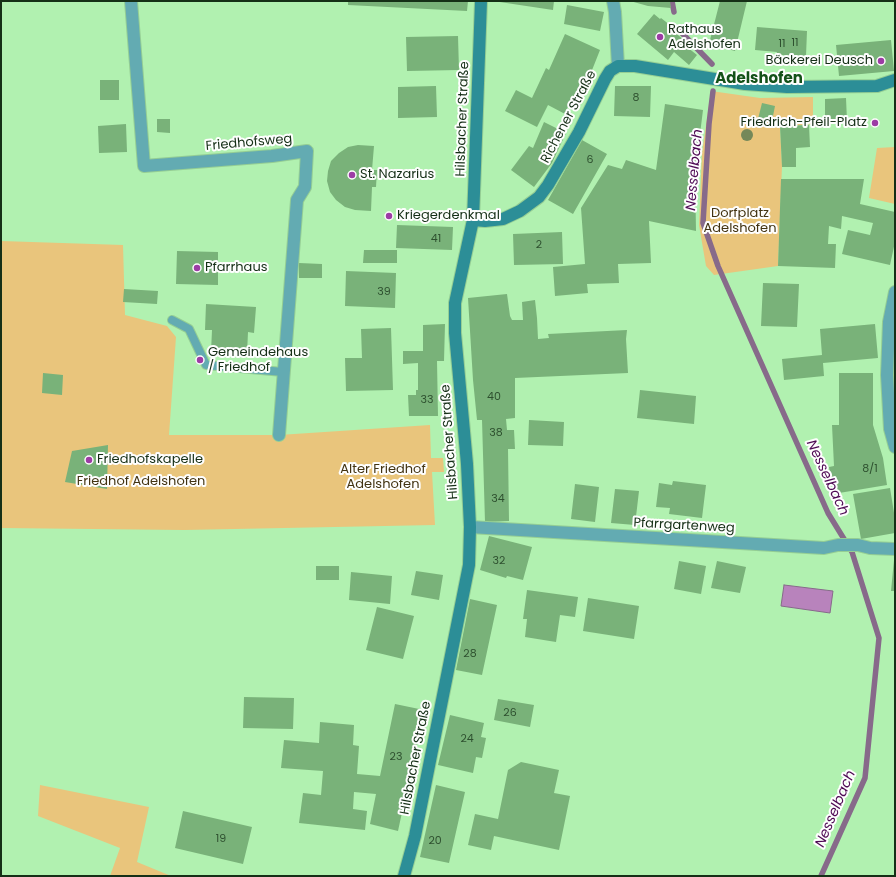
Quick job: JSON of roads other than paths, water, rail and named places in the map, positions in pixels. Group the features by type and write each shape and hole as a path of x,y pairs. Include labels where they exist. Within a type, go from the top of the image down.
{"main road":[{"name":"Hilsbacher Straße","path":"404,876 415,836 469,565 470,527 467,464 455,333 455,303 474,220 480,1"},
{"name":"Richener Straße","path":"474,220 485,221 503,218 520,211 539,197 548,185 579,132 605,79 610,71 618,66"},
{"path":"618,66 635,66 745,84 787,87 877,86 895,80"}],"street":[{"name":"Friedhofsweg","path":"131,1 144,166 307,152 305,187 297,200 279,435"},
{"path":"613,1 618,66"},
{"path":"895,292 889,322 887,375 890,429 895,447"},
{"name":"Pfarrgartenweg","path":"470,527 824,548 838,545 858,545 870,548 895,549"}],"lane":[{"path":"172,320 189,329 206,365 283,372"}],"waterway":[{"name":"Nesselbach","path":"672,1 674,12"},
{"name":"Nesselbach","path":"677,28 712,64"},
{"name":"Nesselbach","path":"713,91 709,124 703,223 718,266 828,513 852,552 879,638 865,778 821,876"}],"place":[{"name":"Rathaus Adelshofen","path":"660,37"},
{"name":"Bäckerei Deusch","path":"881,61"},
{"name":"Friedrich-Pfeil-Platz","path":"875,123"},
{"name":"St. Nazarius","path":"352,175"},
{"name":"Kriegerdenkmal","path":"389,216"},
{"name":"Pfarrhaus","path":"197,268"},
{"name":"Gemeindehaus / Friedhof","path":"200,360"},
{"name":"Friedhofskapelle","path":"89,460"}],"district":[{"name":"Adelshofen","path":"759,79"}],"park label":[{"name":"Dorfplatz Adelshofen","path":"740,222"},
{"name":"Alter Friedhof Adelshofen","path":"383,478"},
{"name":"Friedhof Adelshofen","path":"141,482"}]}
